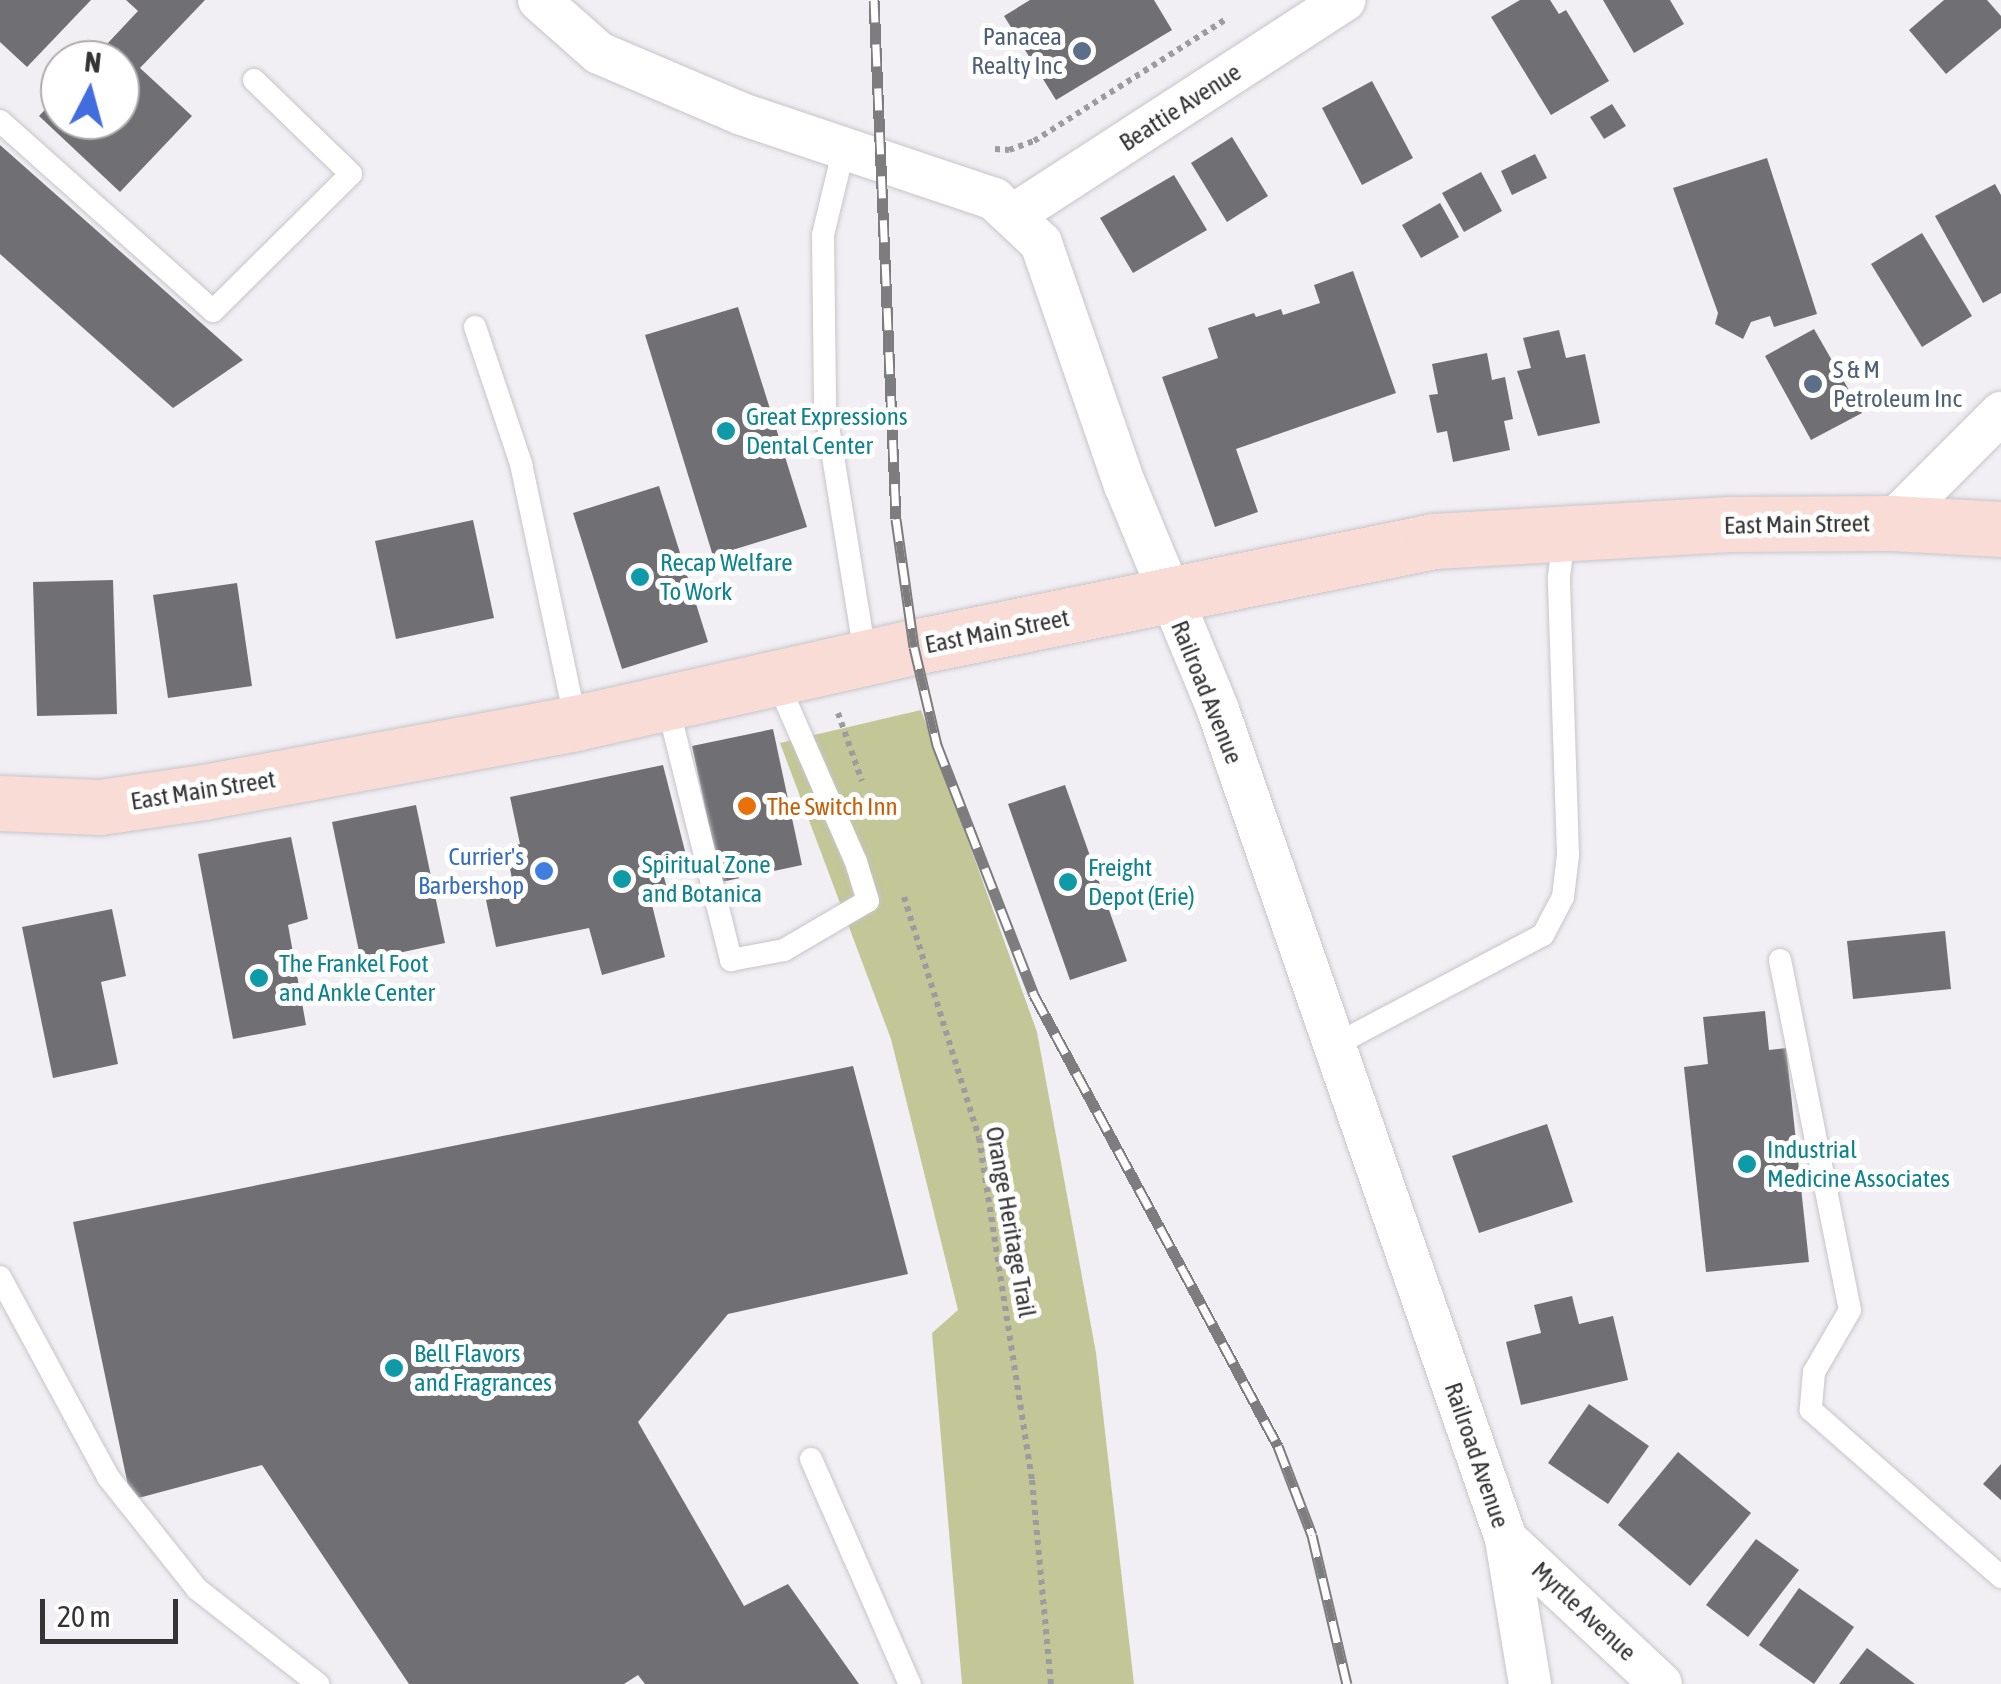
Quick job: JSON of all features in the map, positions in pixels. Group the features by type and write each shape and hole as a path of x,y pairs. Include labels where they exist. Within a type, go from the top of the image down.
{"main road":[{"name":"East Main Street","path":"0,803 100,807 576,724 1168,597 1218,582 1434,541 1730,524 1892,523 2001,529"}],"street":[{"name":"Railroad Avenue","path":"539,0 599,53 742,114 953,181 994,199 1015,214 1041,243 1168,597 1218,710 1506,1538 1530,1684"},
{"name":"Beattie Avenue","path":"1015,214 1345,0"},
{"path":"1892,523 2001,412"},
{"name":"Myrtle Avenue","path":"1506,1538 1662,1684"}],"lane":[{"path":"0,121 212,311 351,174 254,80"},
{"path":"667,703 731,960 784,950 868,901 821,669 825,407 822,235 844,148"},
{"path":"475,327 521,464 576,724"},
{"path":"1335,1046 1543,935 1563,897 1568,854 1560,577 1564,534"},
{"path":"1780,960 1850,1310 1814,1372 1811,1410 2001,1577"},
{"path":"0,1277 108,1477 197,1589 318,1684"},
{"path":"810,1458 910,1684"}],"path":[{"path":"990,149 1009,150 1034,141 1240,10"},
{"path":"821,669 864,787"},
{"name":"Orange Heritage Trail","path":"898,881 979,1138 1032,1480 1051,1684"}],"green space":[{"path":"921,710 1037,1032 1096,1353 1134,1684 962,1684 932,1333 958,1310 891,1039 780,743"}],"building":[{"path":"0,0 91,0 53,40 40,40 40,53 27,67 0,42"},
{"path":"126,0 205,0 140,68 140,40 111,40 138,11"},
{"name":"Panacea Realty Inc","path":"1030,0 1154,0 1172,30 1056,100 1004,16"},
{"path":"1520,0 1550,0 1559,14 1566,10 1609,81 1551,115 1491,17"},
{"path":"1603,0 1670,0 1684,24 1634,53"},
{"path":"1944,0 1987,0 2001,16 2001,28 1946,74 1909,30"},
{"path":"140,68 192,116 120,192 65,140 140,140"},
{"path":"1372,81 1413,158 1362,185 1322,108"},
{"path":"1612,104 1626,126 1604,139 1590,117"},
{"path":"1232,137 1268,196 1227,222 1191,163"},
{"path":"0,145 243,360 173,408 0,254"},
{"path":"1535,154 1547,178 1512,195 1501,171"},
{"path":"1767,158 1817,314 1774,327 1770,316 1751,322 1743,339 1715,324 1718,313 1673,188"},
{"path":"1481,172 1502,211 1464,232 1442,193"},
{"path":"1174,175 1207,230 1133,273 1100,218"},
{"path":"1995,184 2001,195 2001,293 1983,303 1935,216"},
{"path":"1440,203 1459,237 1421,258 1402,225"},
{"path":"1922,233 1972,316 1922,347 1871,264"},
{"path":"1353,271 1396,393 1236,449 1258,512 1215,527 1162,377 1218,358 1208,328 1254,313 1256,317 1281,309 1283,315 1320,303 1314,285"},
{"name":"Great Expressions Dental Center","path":"738,307 807,527 713,556 645,335"},
{"name":"S & M Petroleum Inc","path":"1814,329 1862,413 1811,440 1765,356"},
{"path":"1559,330 1566,358 1585,354 1600,423 1538,436 1517,371 1531,368 1523,338"},
{"path":"1487,353 1492,380 1505,377 1513,419 1504,421 1510,450 1453,462 1447,431 1437,433 1429,395 1438,394 1432,364"},
{"name":"Recap Welfare To Work","path":"659,486 708,642 622,669 573,513"},
{"path":"473,520 494,618 396,639 375,541"},
{"path":"113,580 117,714 37,716 33,582"},
{"path":"237,583 252,686 168,698 153,595"},
{"name":"The Switch Inn","path":"773,729 802,865 721,882 692,746"},
{"name":"Spiritual Zone and Botanica","path":"663,765 685,851 659,858 670,900 652,905 665,957 602,975 589,928 496,947 486,900 515,894 506,848 520,844 510,797"},
{"name":"Freight Depot (Erie)","path":"1065,785 1127,961 1070,980 1008,804"},
{"path":"416,805 445,943 361,961 332,822"},
{"name":"The Frankel Foot and Ankle Center","path":"291,837 308,919 288,925 306,1025 233,1039 198,854"},
{"path":"112,909 126,976 101,982 118,1064 53,1078 22,927"},
{"path":"1945,931 1951,989 1853,999 1847,941"},
{"name":"Industrial Medicine Associates","path":"1765,1011 1769,1050 1786,1048 1809,1262 1706,1272 1684,1067 1708,1064 1703,1017"},
{"name":"Bell Flavors and Fragrances","path":"853,1066 908,1274 728,1314 638,1422 744,1606 788,1584 859,1684 645,1684 638,1675 624,1684 409,1684 262,1465 131,1500 73,1222"},
{"path":"1547,1124 1573,1202 1479,1233 1452,1156"},
{"path":"1572,1296 1579,1324 1613,1316 1628,1380 1521,1405 1506,1342 1541,1333 1534,1305"},
{"path":"1589,1404 1649,1446 1608,1504 1548,1463"},
{"path":"1678,1452 1751,1513 1690,1586 1618,1525"},
{"path":"2001,1464 2001,1500 1983,1484"},
{"path":"1756,1539 1799,1570 1748,1637 1706,1605"},
{"path":"1799,1588 1854,1627 1814,1684 1759,1645"},
{"path":"1867,1648 1915,1684 1839,1684"}],"railway":[{"path":"874,0 896,519 914,647 937,745 1034,995 1278,1446 1312,1535 1347,1684"}],"place":[{"name":"Panacea Realty Inc","path":"1082,51"},
{"name":"S & M Petroleum Inc","path":"1813,384"},
{"name":"Great Expressions Dental Center","path":"726,431"},
{"name":"Recap Welfare To Work","path":"640,577"},
{"name":"The Switch Inn","path":"747,806"},
{"name":"Currier's Barbershop","path":"544,871"},
{"name":"Spiritual Zone and Botanica","path":"622,879"},
{"name":"Freight Depot (Erie)","path":"1068,882"},
{"name":"The Frankel Foot and Ankle Center","path":"259,978"},
{"name":"Industrial Medicine Associates","path":"1747,1164"},
{"name":"Bell Flavors and Fragrances","path":"394,1368"}]}
